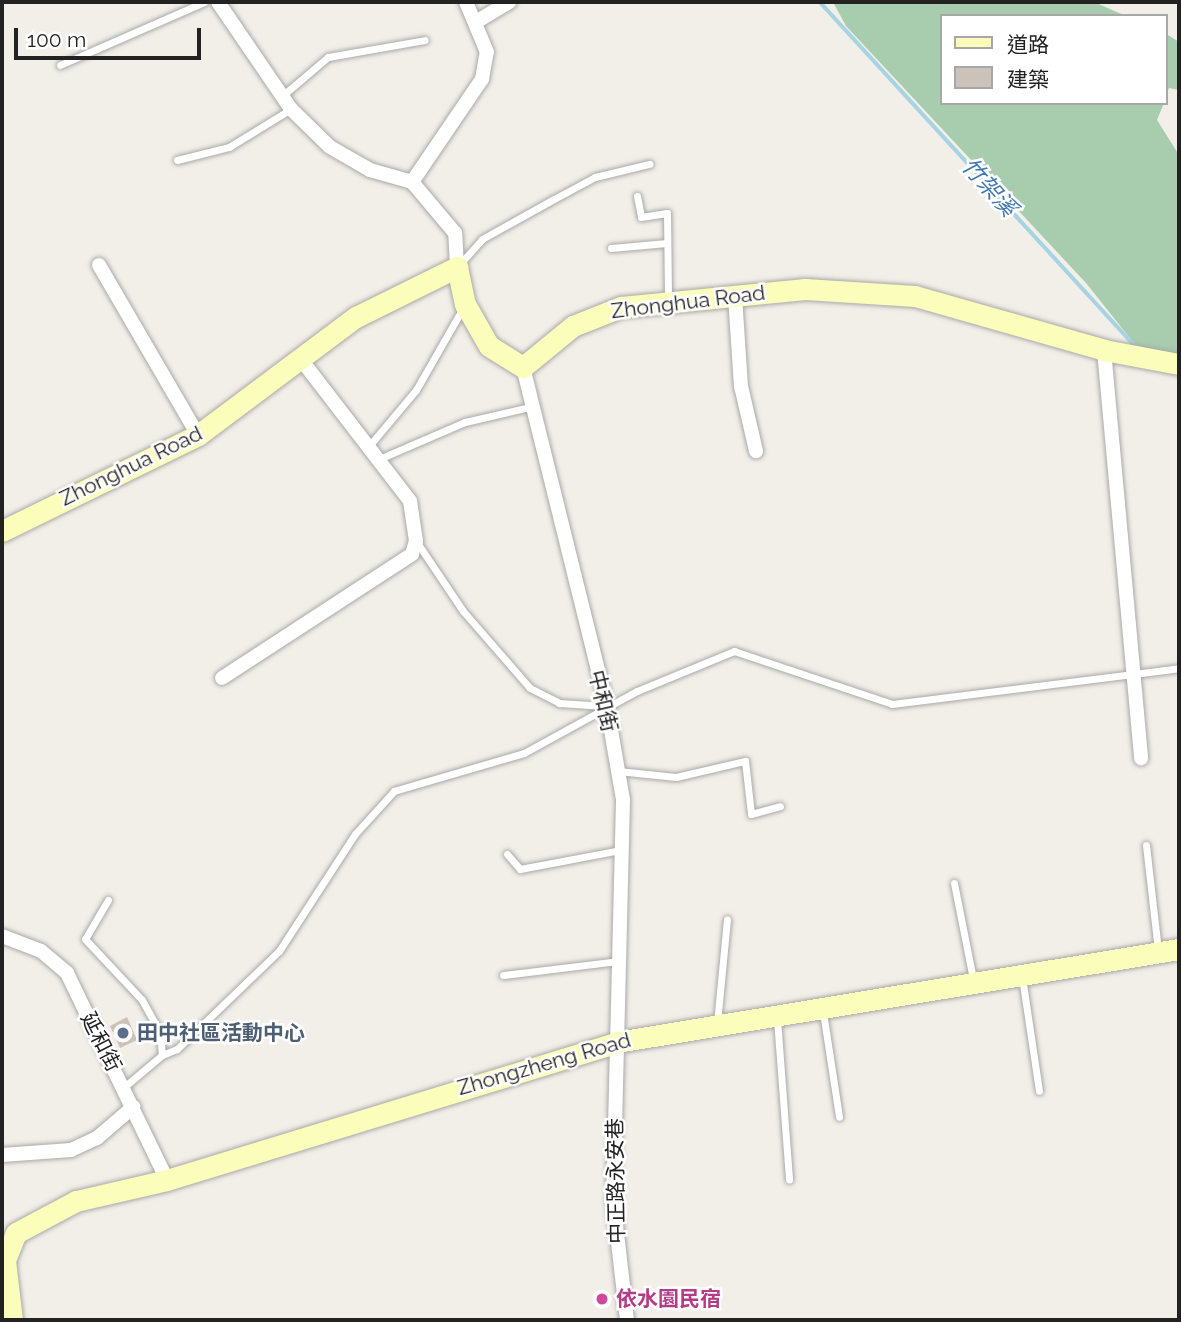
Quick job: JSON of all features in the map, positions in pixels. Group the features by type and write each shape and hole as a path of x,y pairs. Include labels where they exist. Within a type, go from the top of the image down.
{"street":[{"path":"218,2 291,109 330,146 370,170 412,182 455,233 457,267 466,304 489,346 523,367"},
{"path":"412,182 482,79 487,52 466,2"},
{"path":"476,22 509,2"},
{"path":"99,265 198,435"},
{"name":"Zhonghua Road","path":"2,531 198,435 356,317 457,267"},
{"name":"Zhonghua Road","path":"523,367 573,326 600,314 668,301 805,289 915,296 1104,350 1179,364"},
{"path":"735,296 741,386 756,451"},
{"path":"1104,350 1141,758"},
{"path":"222,678 412,554 416,541 410,501 299,357"},
{"name":"中和街","path":"523,367 530,407 607,707 618,771 621,850 617,1042"},
{"name":"延和街","path":"2,936 41,951 66,973 124,1087 167,1180"},
{"name":"Zhongzheng Road","path":"12,1320 5,1260 16,1233 76,1201 167,1180 617,1042 1169,950"},
{"name":"中正路永安巷","path":"617,1042 612,1199 626,1320"},
{"path":"2,1155 71,1150 97,1138 133,1107"}],"lane":[{"path":"60,65 204,2"},
{"path":"282,96 328,58 425,40"},
{"path":"177,160 229,147 291,109"},
{"path":"457,267 482,239 595,177 649,164"},
{"path":"637,196 642,217 667,213 668,301"},
{"path":"611,248 667,243"},
{"path":"369,446 416,390 466,304"},
{"path":"379,459 465,422 530,407"},
{"path":"416,541 463,611 530,688 559,703 607,707"},
{"path":"124,1087 162,1055 187,1040 279,951 355,834 394,791 524,753 607,707 733,652 892,704 1133,677 1179,668"},
{"path":"618,771 676,777 745,761 751,814 780,806"},
{"path":"1146,845 1169,950"},
{"path":"507,854 520,869 621,850"},
{"path":"954,883 974,984"},
{"path":"108,900 85,939 142,1000 160,1033 162,1055"},
{"path":"717,1024 727,919"},
{"path":"503,975 618,961"},
{"path":"1022,976 1039,1091"},
{"path":"822,1007 839,1118"},
{"path":"776,1015 789,1180"}],"green space":[{"path":"833,2 1094,2 1121,14 940,14 940,105 1163,105 1157,120 1179,155 1179,359 1141,352 1086,283 846,26"},
{"path":"1167,34 1179,42 1179,90 1169,88 1167,94"}],"building":[{"name":"田中社區活動中心","path":"127,1017 137,1040 120,1048 110,1026"}],"waterway":[{"name":"竹架溪","path":"820,2 1137,348"}],"place":[{"name":"田中社區活動中心","path":"123,1033"},
{"name":"依水園民宿","path":"602,1299"}]}
